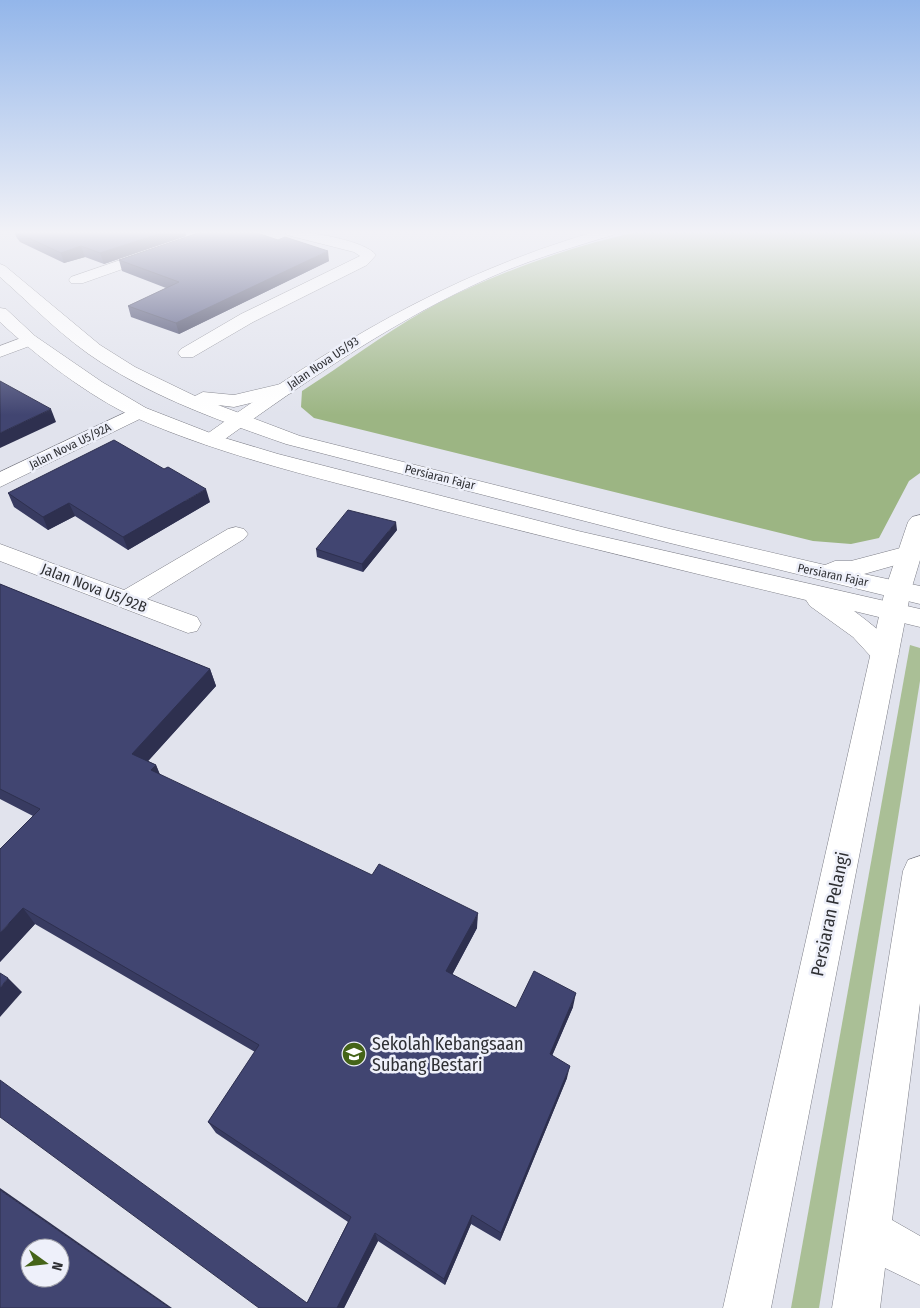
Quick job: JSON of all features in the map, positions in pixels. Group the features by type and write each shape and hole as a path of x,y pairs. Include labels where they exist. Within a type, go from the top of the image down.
{"street":[{"name":"Persiaran Fajar","path":"26,293 65,328 109,360 180,395 238,420 294,440 804,580"},
{"path":"187,353 247,318 298,293"},
{"name":"Jalan Nova U5/93","path":"211,440 238,420 388,321 442,293"},
{"path":"0,313 29,340 95,386 140,412 211,440 270,459 578,538 804,580 908,603"},
{"path":"0,352 29,340"},
{"path":"180,395 234,401 285,389"},
{"path":"285,389 275,407 276,415 278,424 294,440"},
{"name":"Jalan Nova U5/92A","path":"0,480 140,412"},
{"name":"Persiaran Pelangi","path":"747,1308 885,654 908,603 908,554 920,522"},
{"path":"126,600 236,534"},
{"name":"Jalan Nova U5/92B","path":"0,552 188,624"},
{"path":"804,580 908,554"},
{"path":"804,580 862,630 885,654"},
{"path":"856,1308 920,871"},
{"path":"867,1232 920,1262"}],"green space":[{"path":"460,293 920,293 920,473 909,481 879,538 851,544 813,541 314,418 301,407 302,391 393,330"},
{"path":"910,645 920,648 920,681 819,1308 791,1308"}],"building":[{"path":"156,293 239,293 176,323 128,306"},
{"path":"0,381 51,409 0,433"},
{"path":"114,440 164,469 168,467 206,489 123,537 69,503 43,517 8,493"},
{"path":"348,510 396,522 362,564 316,549"},
{"path":"0,584 210,669 132,754 156,765 151,770 372,875 379,864 478,913 446,971 516,1008 534,971 576,993 550,1054 570,1066 501,1233 472,1215 444,1279 375,1233 337,1308 259,1308 0,1117 0,1080 307,1303 351,1217 208,1122 259,1045 23,908 0,933 0,849 40,809 0,789"},
{"path":"0,973 8,978 0,988"},
{"path":"0,1190 69,1238 20,1238 20,1288 70,1288 70,1239 170,1308 0,1308"}],"place":[{"name":"Sekolah Kebangsaan Subang Bestari","path":"354,1054"}]}
